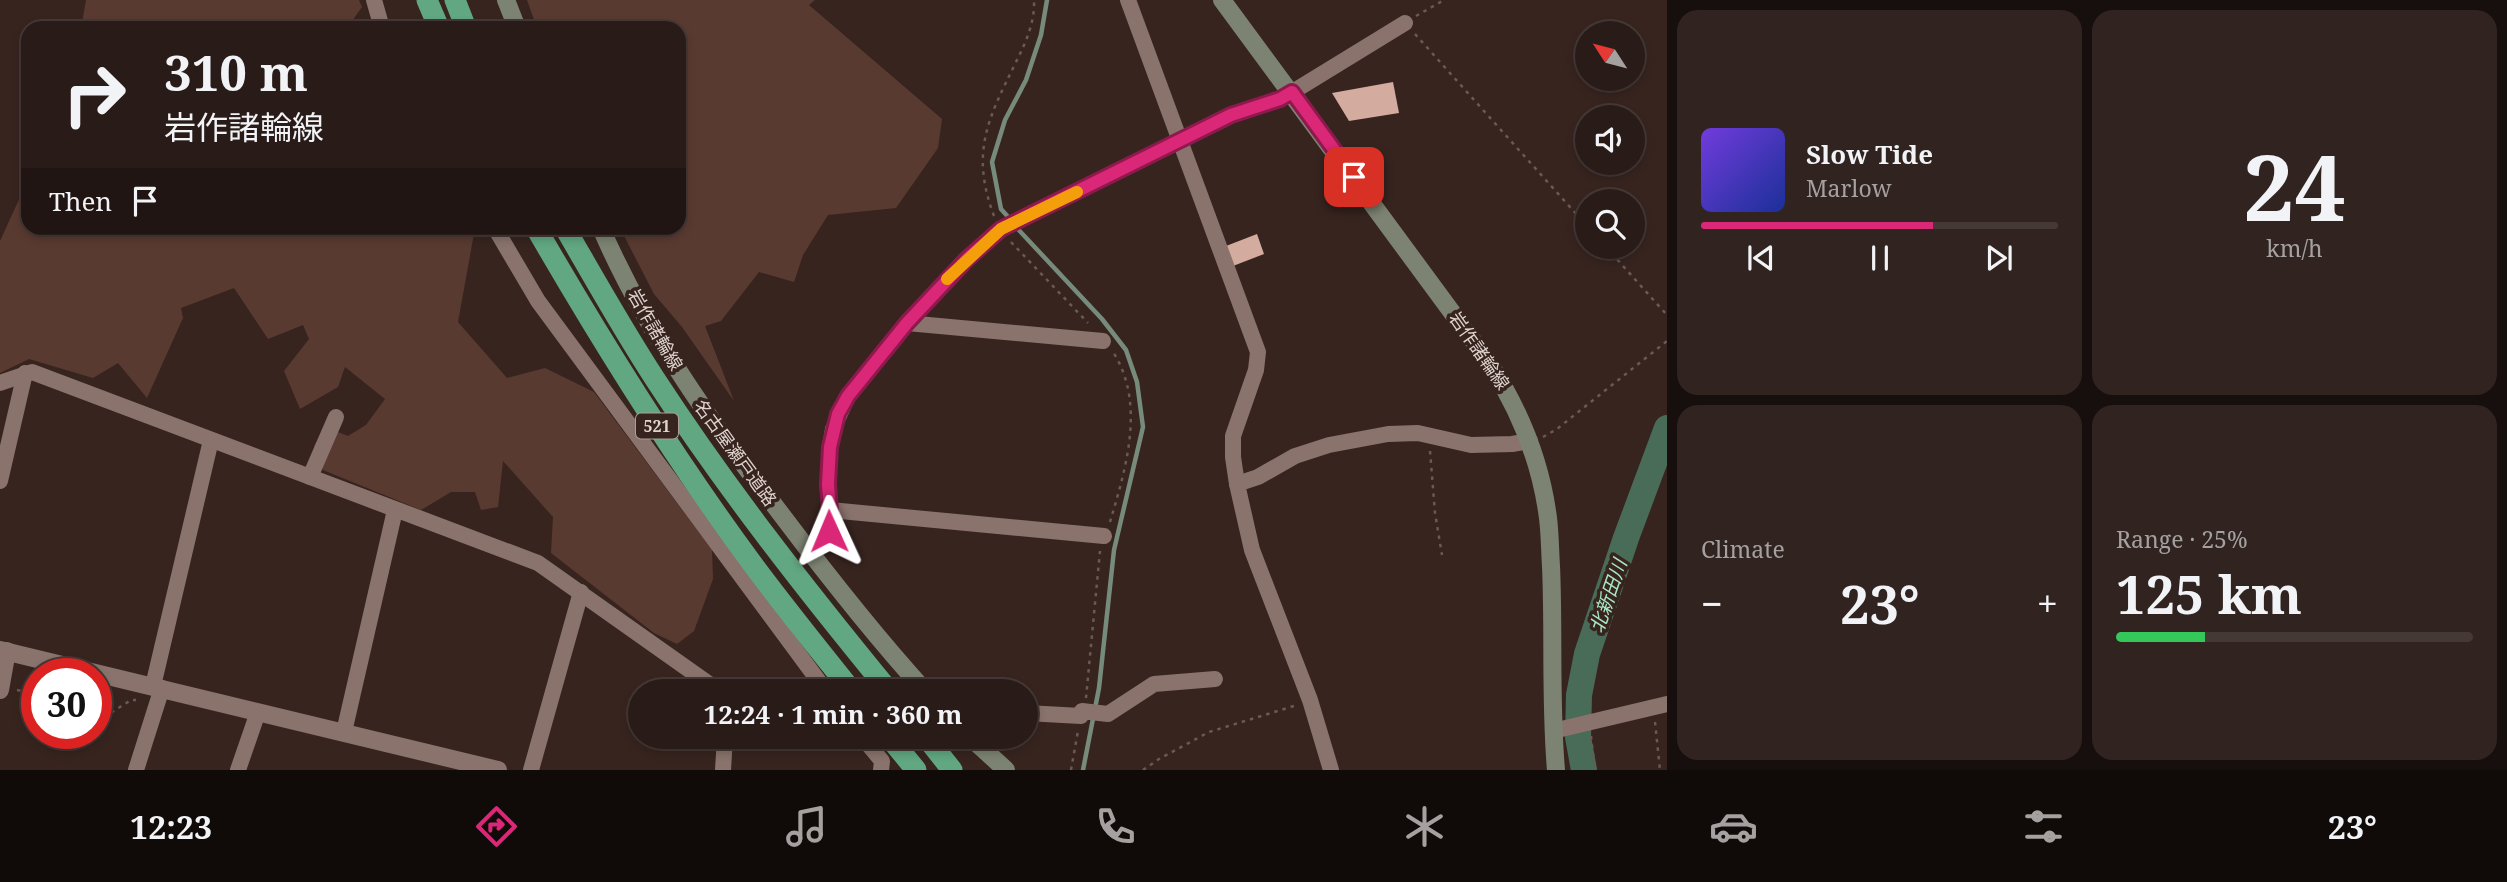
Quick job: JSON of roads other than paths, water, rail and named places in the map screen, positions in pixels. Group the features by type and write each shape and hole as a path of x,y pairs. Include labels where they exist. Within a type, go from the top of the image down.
{"highway":[{"path":"427,0 436,21"},
{"path":"454,0 463,21"},
{"name":"521","path":"540,235 634,392 716,513 842,679"},
{"name":"名古屋瀬戸道路","path":"569,235 655,379 729,486 879,679"},
{"path":"899,749 916,770"},
{"path":"935,749 952,770"}],"main road":[{"path":"506,0 514,21"},
{"name":"岩作諸輪線","path":"1222,0 1490,364 1509,394 1530,440 1548,518 1556,770"},
{"name":"岩作諸輪線","path":"605,235 663,347 719,433 873,633 914,679"},
{"path":"983,749 1006,770"}],"street":[{"path":"374,0 380,21"},
{"path":"1128,0 1258,352 1256,370 1233,436 1237,484 1252,550 1310,700 1331,770"},
{"path":"809,551 829,531 831,525 830,447 838,414 848,396 907,323 967,259 1000,229 1231,115 1280,99 1405,23"},
{"path":"499,235 538,301 817,679"},
{"path":"907,323 1103,341"},
{"path":"0,383 32,372 538,563 702,679"},
{"path":"0,481 25,373"},
{"path":"310,477 336,417"},
{"path":"1237,484 1258,477 1295,456 1329,445 1388,434 1418,433 1471,445 1512,444 1530,440"},
{"path":"136,770 157,692 211,440"},
{"path":"344,732 395,510"},
{"path":"830,510 1104,536"},
{"path":"531,770 581,592"},
{"path":"5,690 4,651 157,692 258,712 498,770"},
{"path":"1038,713 1103,714 1115,711 1154,684 1215,679"},
{"path":"1553,731 1660,706"},
{"path":"238,770 258,712"},
{"path":"723,770 724,749"},
{"path":"872,749 882,761 881,770"}],"waterway":[{"path":"1010,219 1001,209 992,162 1005,120 1026,80 1041,35 1047,0"},
{"path":"1015,226 1102,319 1126,350 1137,382 1143,427 1114,550 1099,688 1083,770"},
{"name":"北新田川","path":"1584,770 1578,737 1579,695 1587,654 1667,428"}]}
